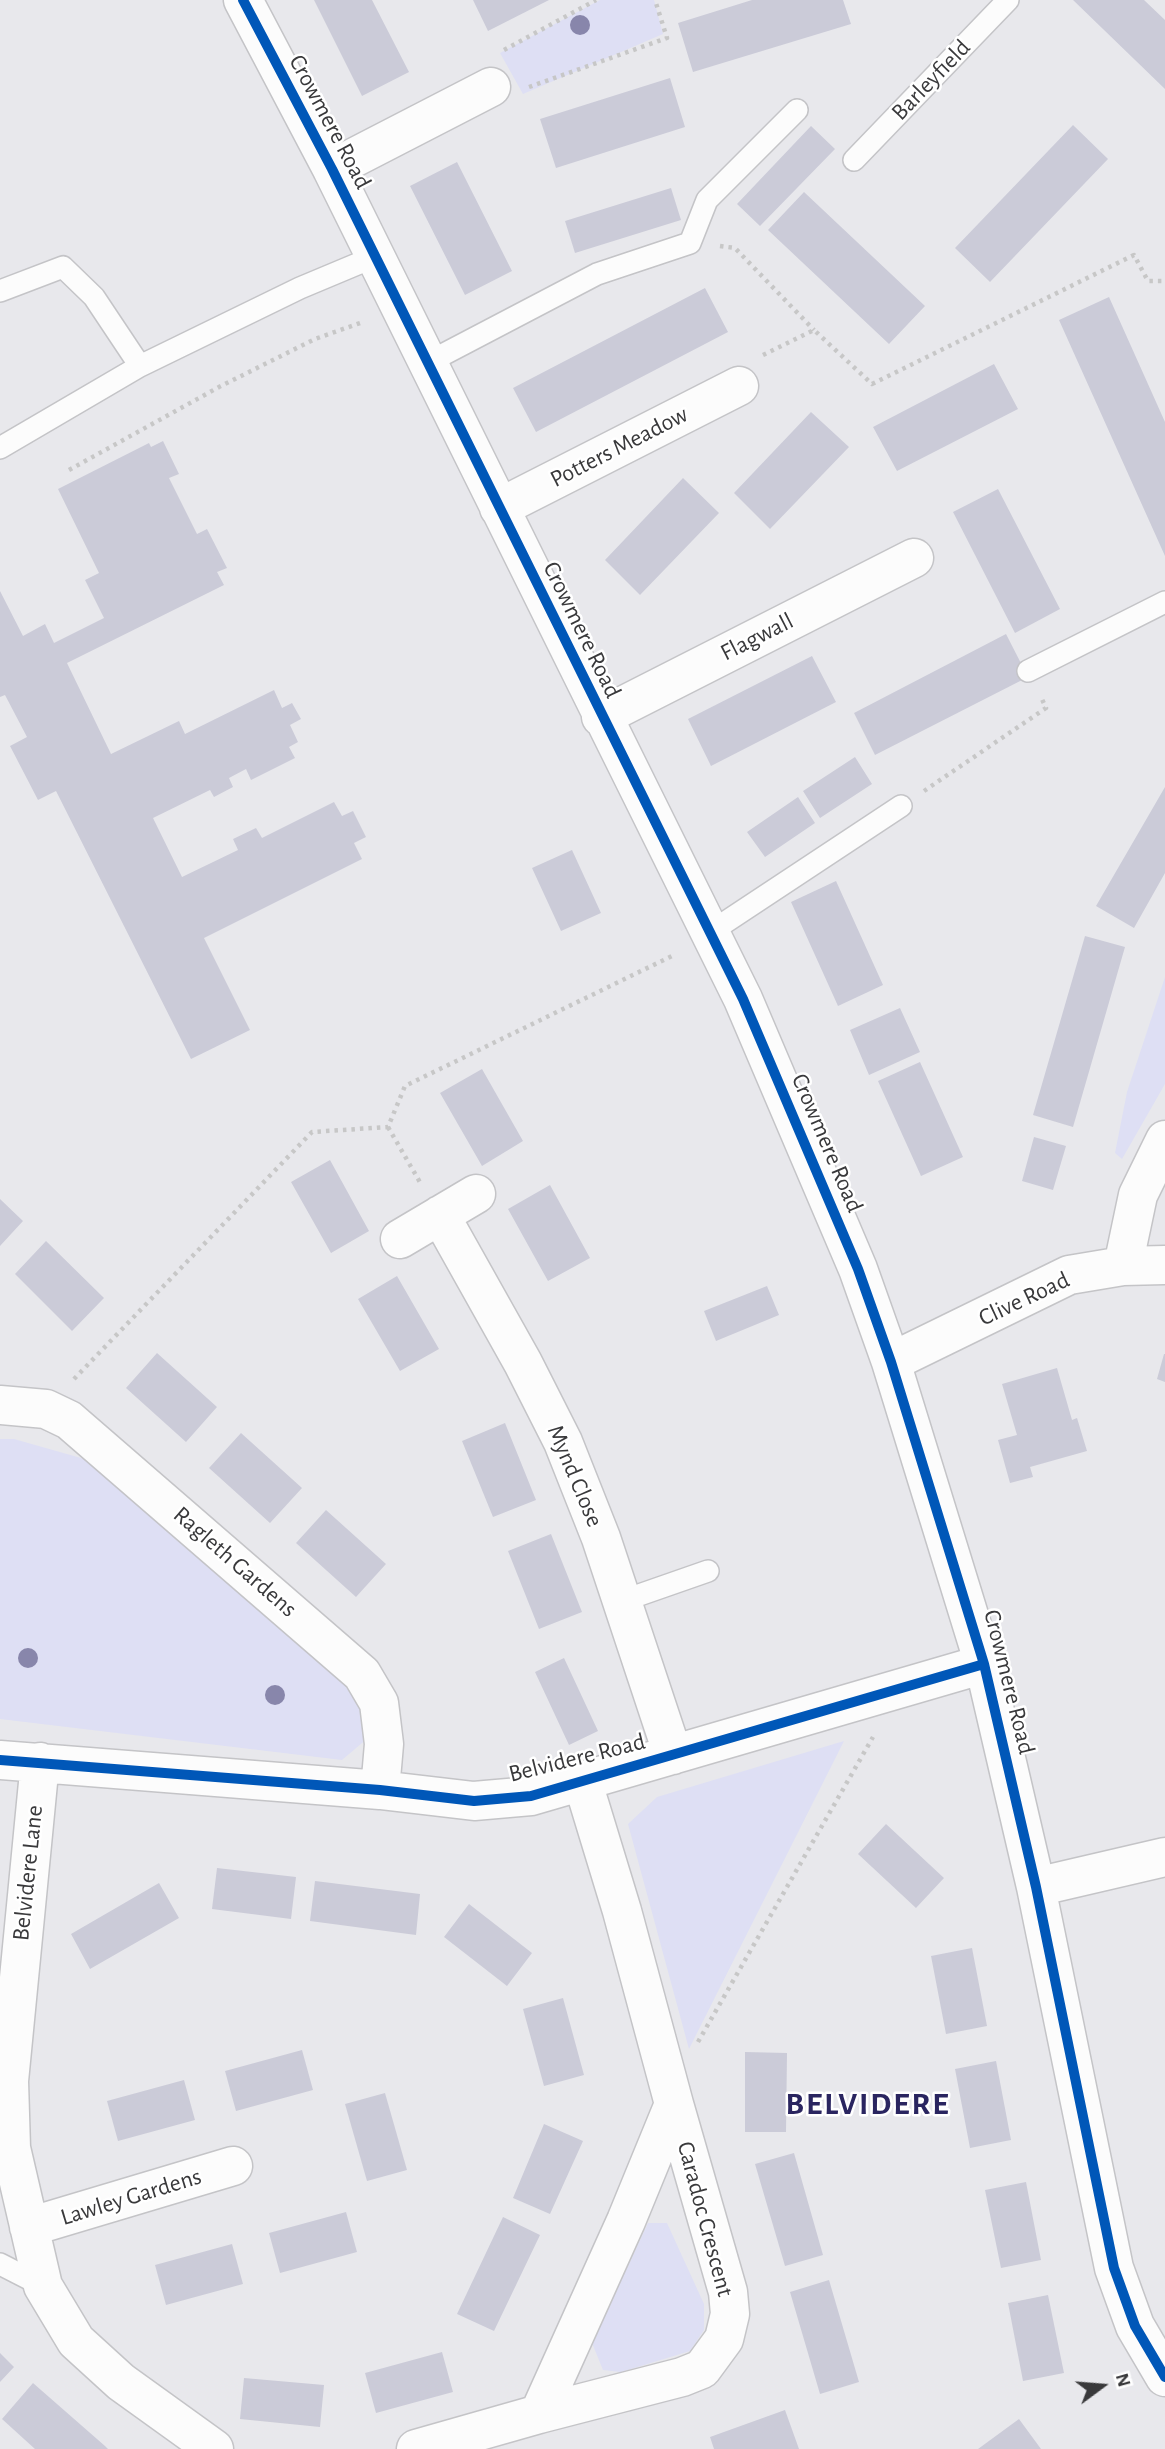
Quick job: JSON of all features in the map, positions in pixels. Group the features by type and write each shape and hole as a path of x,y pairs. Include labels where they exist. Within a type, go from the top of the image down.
{"street":[{"name":"Crowmere Road","path":"243,0 332,169 601,717 743,999 858,1269 891,1362 985,1664 1036,1887 1114,2268 1135,2326 1165,2377"},
{"path":"332,169 491,87"},
{"name":"Potters Meadow","path":"499,508 748,371"},
{"name":"Flagwall","path":"601,717 914,558"},
{"path":"1123,1266 1138,1195 1165,1140"},
{"path":"400,1239 476,1194"},
{"name":"Mynd Close","path":"440,1215 523,1363 563,1442 622,1601 673,1755"},
{"name":"Clive Road","path":"891,1362 1069,1275 1123,1266 1165,1265"},
{"name":"Ragleth Gardens","path":"0,1405 46,1409 68,1420 362,1674 379,1703 384,1744 380,1790"},
{"name":"Belvidere Road","path":"0,1760 380,1790 474,1801 531,1796 985,1664"},
{"name":"Belvidere Lane","path":"40,1762 5,2083 11,2148 43,2286 76,2341 121,2382 214,2449"},
{"name":"Caradoc Crescent","path":"416,2449 682,2377 702,2369 724,2339 730,2314 728,2292 583,1783"},
{"path":"1036,1887 1165,1857"},
{"name":"Caradoc Crescent","path":"539,2414 626,2221 669,2086"},
{"name":"Lawley Gardens","path":"29,2227 233,2166"}],"lane":[{"name":"Barleyfield","path":"854,160 1008,0"},
{"path":"426,363 597,274 690,243 707,200 797,110"},
{"path":"0,448 140,366 300,288 374,257"},
{"path":"0,290 63,267 94,297 140,366"},
{"path":"1028,671 1165,602"},
{"path":"709,933 901,806"},
{"path":"622,1601 708,1571"},
{"path":"0,2264 43,2286"}],"path":[{"path":"596,0 485,60 491,87 515,92 667,38 655,0"},
{"path":"690,243 736,248 814,330 872,384 1134,255 1148,281 1165,281"},
{"path":"69,470 219,387 315,339 400,309"},
{"path":"748,371 814,330"},
{"path":"901,806 1046,708 1028,671"},
{"path":"388,1127 405,1086 667,959 709,933"},
{"path":"388,1127 440,1215"},
{"path":"46,1409 312,1132 388,1127"},
{"path":"669,2086 687,2060 874,1735 865,1699"}],"shaded area":[{"path":"600,0 654,0 663,34 523,94 500,53"},
{"path":"1165,977 1165,1084 1122,1159 1115,1153 1127,1092"},
{"path":"0,1439 14,1439 88,1460 356,1691 368,1738 342,1760 0,1719"},
{"path":"844,1741 689,2049 628,1824 657,1797"},
{"path":"648,2223 667,2223 704,2304 704,2330 690,2351 621,2372 603,2370 592,2343"}],"building":[{"path":"314,0 372,0 409,72 362,96"},
{"path":"473,0 549,0 488,31"},
{"path":"752,0 843,0 851,24 693,72 678,23"},
{"path":"1073,0 1144,0 1165,20 1165,89"},
{"path":"670,78 685,127 556,168 540,119"},
{"path":"1073,125 1108,159 990,282 955,248"},
{"path":"811,126 835,149 760,226 737,204"},
{"path":"457,162 512,271 465,295 410,186"},
{"path":"671,188 681,220 575,253 565,221"},
{"path":"804,192 925,306 889,344 768,230"},
{"path":"705,288 728,332 536,432 513,388"},
{"path":"1109,297 1165,422 1165,556 1059,320"},
{"path":"994,364 1018,409 897,471 873,427"},
{"path":"811,412 849,447 770,529 734,493"},
{"path":"163,441 179,474 169,478 197,534 207,529 227,568 217,572 224,585 67,663 111,754 179,721 185,734 274,690 282,708 292,703 301,719 290,725 298,742 289,747 295,758 251,780 246,769 229,778 233,787 214,797 210,790 153,818 182,877 238,850 233,839 256,828 262,838 334,802 342,816 353,811 366,837 354,843 362,859 204,938 250,1030 191,1059 56,791 38,800 10,746 27,737 5,695 0,697 0,591 23,636 45,624 54,643 104,618 85,580 99,573 58,489 149,443 151,447"},
{"path":"683,478 719,513 640,595 605,560"},
{"path":"998,489 1060,609 1015,633 953,512"},
{"path":"1006,634 1028,677 875,755 854,713"},
{"path":"812,656 836,702 711,766 688,719"},
{"path":"855,757 872,784 820,818 803,791"},
{"path":"1165,787 1165,873 1134,928 1096,906"},
{"path":"798,797 815,823 765,857 747,832"},
{"path":"572,850 601,913 561,931 532,868"},
{"path":"836,881 883,985 838,1006 791,902"},
{"path":"1085,936 1125,947 1073,1127 1033,1115"},
{"path":"900,1008 920,1052 869,1075 850,1030"},
{"path":"920,1062 963,1157 921,1176 878,1081"},
{"path":"482,1069 523,1141 482,1166 440,1093"},
{"path":"1034,1137 1066,1146 1053,1190 1022,1181"},
{"path":"330,1160 369,1231 331,1253 291,1182"},
{"path":"550,1185 590,1258 548,1281 508,1209"},
{"path":"0,1199 23,1221 0,1246"},
{"path":"46,1241 104,1298 72,1331 15,1274"},
{"path":"397,1276 439,1349 400,1371 358,1299"},
{"path":"767,1286 779,1315 716,1341 704,1311"},
{"path":"157,1353 217,1407 186,1442 126,1388"},
{"path":"1165,1354 1165,1382 1157,1379"},
{"path":"1057,1368 1072,1420 1077,1418 1087,1451 1030,1467 1033,1477 1010,1483 998,1440 1017,1435 1002,1384"},
{"path":"505,1423 536,1500 493,1517 462,1441"},
{"path":"241,1433 302,1488 270,1523 209,1468"},
{"path":"326,1510 386,1564 356,1597 296,1543"},
{"path":"551,1534 582,1612 539,1629 508,1551"},
{"path":"564,1658 598,1731 569,1745 535,1672"},
{"path":"886,1824 944,1878 916,1908 858,1854"},
{"path":"217,1868 296,1877 291,1919 212,1909"},
{"path":"315,1881 420,1894 416,1935 310,1921"},
{"path":"159,1883 179,1918 90,1969 71,1934"},
{"path":"469,1904 532,1953 507,1986 444,1937"},
{"path":"972,1948 987,2026 946,2034 931,1956"},
{"path":"563,1998 584,2075 544,2086 523,2009"},
{"path":"302,2050 313,2090 236,2111 225,2071"},
{"path":"745,2052 787,2053 786,2132 745,2132"},
{"path":"996,2061 1011,2140 970,2148 955,2069"},
{"path":"184,2080 195,2120 118,2141 107,2101"},
{"path":"385,2093 407,2170 367,2181 345,2104"},
{"path":"544,2124 583,2141 550,2214 513,2198"},
{"path":"794,2153 823,2255 785,2266 755,2164"},
{"path":"1026,2182 1041,2260 1001,2268 985,2190"},
{"path":"346,2212 357,2252 280,2273 269,2233"},
{"path":"503,2217 540,2235 494,2331 457,2314"},
{"path":"232,2244 243,2284 166,2305 155,2265"},
{"path":"829,2280 859,2382 820,2394 790,2292"},
{"path":"1048,2295 1064,2373 1023,2381 1008,2303"},
{"path":"442,2352 453,2392 376,2413 365,2373"},
{"path":"0,2353 14,2367 0,2382"},
{"path":"244,2378 324,2385 320,2427 240,2419"},
{"path":"33,2383 108,2449 35,2449 2,2419"},
{"path":"785,2410 799,2449 714,2449 710,2437"},
{"path":"1019,2419 1041,2449 978,2449"}],"cycle path":[{"path":"243,0 332,169 743,999 858,1269 891,1362 984,1664 1036,1887 1114,2268 1135,2326 1165,2377"},
{"path":"0,1760 380,1790 474,1801 531,1796 984,1664"}],"district":[{"name":"BELVIDERE","path":"868,2104"}]}
